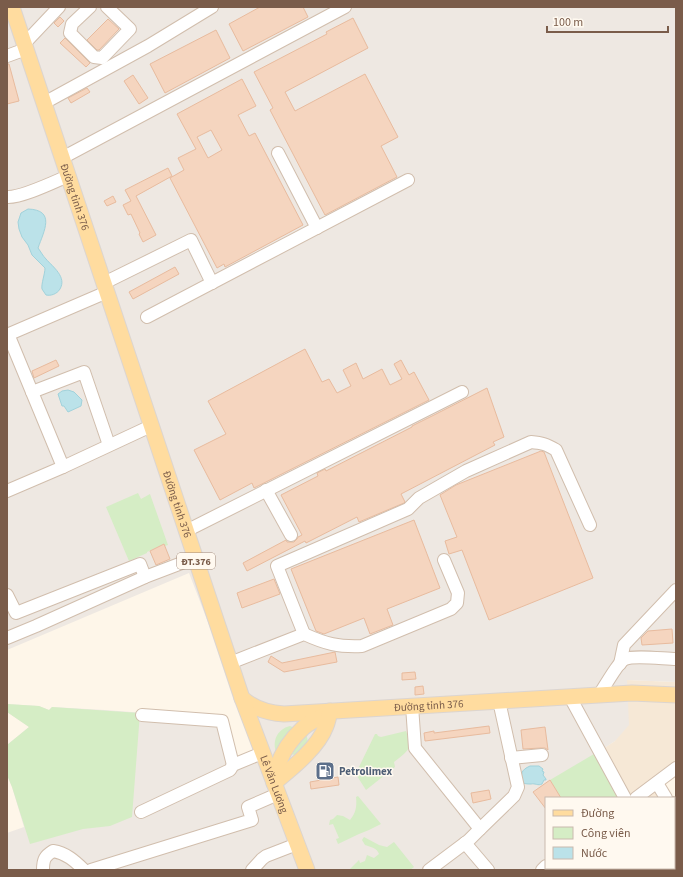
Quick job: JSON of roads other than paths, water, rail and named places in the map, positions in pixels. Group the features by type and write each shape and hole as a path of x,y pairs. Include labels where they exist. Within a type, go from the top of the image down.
{"main road":[{"name":"Đường tỉnh 376","path":"12,7 242,698 250,705 276,714 284,714 632,693 676,695"},
{"name":"Lê Văn Lương","path":"242,698 307,870"},
{"path":"276,789 275,774 278,764 290,742 304,728 330,711"}],"street":[{"path":"90,7 72,24 70,33 94,57 102,58 130,29 108,7"},
{"path":"44,103 148,46 212,7"},
{"path":"62,158 345,7"},
{"path":"7,56 25,46 57,8 72,24"},
{"path":"278,153 317,228"},
{"path":"7,197 29,192 68,176"},
{"path":"147,316 408,180"},
{"path":"63,467 8,334 105,287 191,240 212,283"},
{"path":"32,392 84,372 109,446"},
{"path":"186,531 462,392"},
{"path":"7,491 151,426"},
{"path":"304,634 277,566 408,509 419,498 466,471 531,442 547,444 556,450 590,525"},
{"path":"266,490 291,535"},
{"path":"7,638 145,577 195,558"},
{"path":"230,663 304,634 332,645 350,647 362,646 451,609 457,603 458,593 444,560"},
{"path":"7,595 16,613 140,564 145,577"},
{"path":"620,664 624,645 676,590"},
{"path":"599,695 624,659 634,657 676,660"},
{"path":"570,697 624,797"},
{"path":"429,870 465,843 514,796 518,788 499,701"},
{"path":"412,706 415,748 480,829"},
{"path":"142,715 222,721 233,765"},
{"path":"141,812 230,770 233,765 262,753"},
{"path":"511,758 542,755"},
{"path":"637,797 676,768"},
{"path":"657,783 665,797"},
{"path":"91,870 252,820 248,807 276,789"},
{"path":"465,843 488,870"},
{"path":"252,870 266,856 297,844"},
{"path":"43,870 43,861 48,854 54,851 61,852 71,858 84,870"}],"water":[{"path":"28,209 37,210 45,217 45,228 38,248 58,272 62,280 60,289 52,295 46,295 42,289 45,268 32,255 19,229 18,222 21,213"},
{"path":"68,390 74,392 82,400 81,406 68,412 64,406 62,406 58,394 62,391"},
{"path":"530,766 539,766 543,769 543,775 546,780 544,780 542,784 523,783 522,773"}],"place":[{"name":"Petrolimex","path":"325,771"}]}
